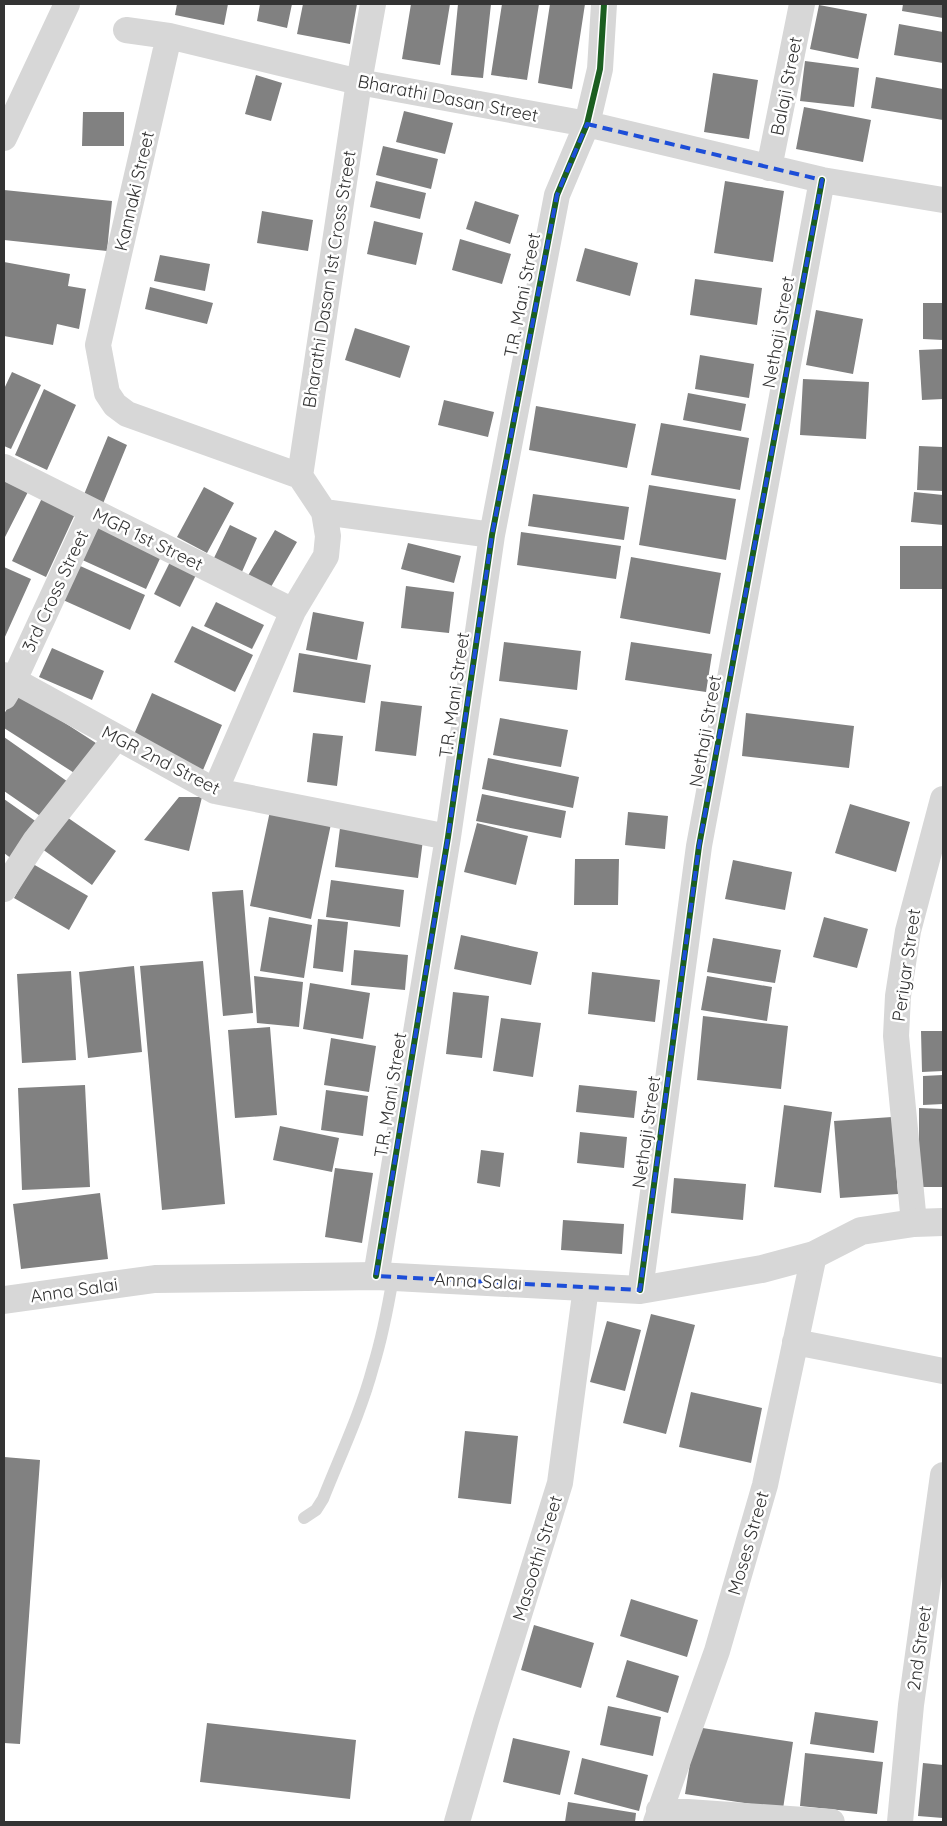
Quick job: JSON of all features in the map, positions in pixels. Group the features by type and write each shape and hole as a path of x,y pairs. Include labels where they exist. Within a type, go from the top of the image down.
{"street":[{"path":"4,138 67,4"},
{"name":"Bharathi Dasan 1st Cross Street","path":"300,476 359,82 373,4"},
{"name":"T.R. Mani Street","path":"384,1277 492,535 557,195 586,124 600,69 604,4"},
{"name":"Balaji Street","path":"769,168 802,4"},
{"name":"Bharathi Dasan Street","path":"126,30 169,36 359,82 586,124 822,180 943,200"},
{"name":"Kannaki Street","path":"169,36 98,345 107,393 115,405 127,414 300,476"},
{"name":"Nethaji Street","path":"640,1290 700,846 822,180"},
{"name":"MGR 1st Street","path":"4,467 293,611"},
{"path":"215,791 293,611 326,556 328,536 324,512 300,476"},
{"name":"3rd Cross Street","path":"7,684 92,511"},
{"path":"324,512 492,535"},
{"name":"MGR 2nd Street","path":"7,684 116,738 215,791 448,837"},
{"path":"4,890 35,841 116,738"},
{"name":"Periyar Street","path":"914,1223 896,1036 898,996 908,931 943,799"},
{"name":"Anna Salai","path":"4,1300 155,1279 384,1277 640,1290 762,1269 814,1255 861,1231 914,1223 943,1222"},
{"name":"Moses Street","path":"658,1816 717,1650 762,1494 814,1255"},
{"name":"Masoothi Street","path":"457,1822 560,1483 586,1287"},
{"path":"795,1342 943,1371"},
{"name":"2nd Street","path":"900,1822 911,1705 943,1475"},
{"path":"658,1816 832,1822"}],"lane":[{"path":"304,1518 316,1510 323,1499 373,1368 384,1325 384,1277"}],"highlighted area":[{"path":"587,124 822,180 699,846 640,1290 376,1276 448,837 492,535 557,195"}],"building":[{"path":"177,4 228,4 224,25 175,15"},
{"path":"260,4 292,4 287,28 257,21"},
{"path":"303,4 357,4 350,44 297,34"},
{"path":"411,4 450,4 440,65 402,59"},
{"path":"458,4 491,4 483,78 451,75"},
{"path":"502,4 539,4 527,80 491,75"},
{"path":"550,4 585,4 572,89 538,83"},
{"path":"903,4 943,4 943,18 902,11"},
{"path":"819,5 867,14 858,59 810,49"},
{"path":"899,24 943,32 943,63 894,55"},
{"path":"805,61 859,68 854,107 800,101"},
{"path":"713,73 758,80 749,139 704,132"},
{"path":"256,75 282,83 271,121 245,114"},
{"path":"876,77 943,89 943,120 871,108"},
{"path":"804,107 871,120 863,162 796,149"},
{"path":"404,111 453,123 445,154 396,142"},
{"path":"83,112 124,112 124,146 82,146"},
{"path":"383,146 438,159 431,189 376,175"},
{"path":"376,181 426,193 420,219 370,207"},
{"path":"725,181 784,191 773,262 714,253"},
{"path":"4,190 112,201 107,251 4,240"},
{"path":"475,201 519,215 510,244 466,229"},
{"path":"262,211 313,220 308,251 257,243"},
{"path":"374,221 423,233 416,265 367,254"},
{"path":"460,239 511,254 502,284 452,270"},
{"path":"585,248 638,263 630,296 576,281"},
{"path":"160,255 210,264 205,291 154,281"},
{"path":"4,262 70,274 68,286 86,289 79,329 57,324 53,345 4,336"},
{"path":"695,279 762,288 757,325 690,315"},
{"path":"150,287 213,303 207,324 145,309"},
{"path":"923,303 943,303 943,340 923,339"},
{"path":"816,310 863,319 853,374 806,365"},
{"path":"355,328 410,346 400,378 345,360"},
{"path":"943,349 943,399 922,400 919,350"},
{"path":"700,355 754,364 749,398 695,389"},
{"path":"12,372 41,385 11,449 4,446 4,389"},
{"path":"803,379 869,382 866,439 800,435"},
{"path":"44,389 76,405 47,470 15,455"},
{"path":"688,393 746,404 741,431 683,420"},
{"path":"444,400 494,412 488,437 438,425"},
{"path":"536,406 636,424 627,468 529,450"},
{"path":"661,423 749,438 740,490 651,475"},
{"path":"108,436 127,445 102,506 83,497"},
{"path":"919,446 943,447 943,491 917,490"},
{"path":"4,477 32,484 4,539"},
{"path":"649,485 736,499 726,560 639,545"},
{"path":"204,487 234,503 207,553 177,537"},
{"path":"914,492 943,495 943,525 911,522"},
{"path":"533,494 629,507 624,540 528,526"},
{"path":"42,498 75,514 46,577 12,561"},
{"path":"94,521 163,552 146,589 78,558"},
{"path":"230,525 257,538 241,574 213,560"},
{"path":"275,530 297,542 268,592 246,579"},
{"path":"521,532 621,546 616,579 517,565"},
{"path":"408,543 461,556 454,583 401,569"},
{"path":"900,546 943,546 943,589 900,589"},
{"path":"173,556 199,569 180,607 154,594"},
{"path":"631,557 721,573 710,634 620,618"},
{"path":"78,565 145,595 130,630 63,600"},
{"path":"4,567 31,579 4,639"},
{"path":"406,586 454,592 449,633 401,628"},
{"path":"216,602 264,625 252,649 204,626"},
{"path":"313,612 364,622 357,660 306,650"},
{"path":"192,626 253,655 235,692 174,662"},
{"path":"504,642 581,651 577,690 499,681"},
{"path":"631,642 712,654 706,692 625,680"},
{"path":"52,648 104,671 92,700 39,677"},
{"path":"299,653 371,665 365,703 293,692"},
{"path":"17,692 99,745 79,776 4,728 4,714"},
{"path":"152,693 222,725 203,770 132,739"},
{"path":"381,701 422,706 416,756 375,751"},
{"path":"746,713 854,726 849,768 742,756"},
{"path":"500,718 568,730 561,767 493,755"},
{"path":"313,733 343,736 337,786 307,782"},
{"path":"4,737 71,784 46,820 4,791"},
{"path":"488,758 579,777 573,808 482,789"},
{"path":"482,794 566,811 561,838 476,821"},
{"path":"179,797 202,797 189,851 144,840"},
{"path":"4,799 41,825 16,862 4,853"},
{"path":"850,804 910,822 896,872 835,853"},
{"path":"270,811 331,824 311,919 250,906"},
{"path":"628,812 668,816 665,849 625,845"},
{"path":"61,813 116,851 92,885 38,846"},
{"path":"477,823 528,836 516,885 464,872"},
{"path":"340,828 423,840 418,878 335,867"},
{"path":"575,859 619,859 618,905 574,905"},
{"path":"733,860 792,872 785,910 725,899"},
{"path":"33,864 88,896 69,930 14,898"},
{"path":"331,880 404,890 400,927 326,917"},
{"path":"243,890 253,1013 223,1016 212,892"},
{"path":"269,917 312,925 304,978 260,971"},
{"path":"824,917 868,929 857,968 813,957"},
{"path":"318,919 348,922 343,972 313,968"},
{"path":"461,935 538,952 531,985 454,969"},
{"path":"713,938 781,950 775,983 707,972"},
{"path":"354,950 408,955 405,990 351,985"},
{"path":"203,961 225,1204 162,1210 140,966"},
{"path":"134,966 142,1052 88,1058 79,972"},
{"path":"71,971 76,1060 22,1063 17,974"},
{"path":"592,972 660,980 655,1022 588,1014"},
{"path":"254,976 303,982 299,1027 257,1023"},
{"path":"707,976 772,987 767,1021 701,1010"},
{"path":"310,983 370,993 363,1039 303,1029"},
{"path":"453,992 489,996 482,1058 446,1054"},
{"path":"703,1016 788,1026 781,1089 697,1080"},
{"path":"501,1018 541,1023 533,1077 493,1071"},
{"path":"270,1027 277,1115 235,1118 228,1030"},
{"path":"921,1031 943,1031 943,1071 922,1072"},
{"path":"331,1038 376,1046 369,1092 324,1085"},
{"path":"943,1075 943,1104 923,1105 923,1076"},
{"path":"85,1085 90,1187 22,1190 18,1088"},
{"path":"579,1085 637,1091 634,1118 576,1112"},
{"path":"326,1090 368,1096 363,1136 321,1130"},
{"path":"784,1105 832,1112 821,1193 774,1187"},
{"path":"919,1108 943,1109 943,1187 919,1187"},
{"path":"892,1117 898,1194 840,1198 834,1121"},
{"path":"280,1126 339,1138 332,1172 273,1160"},
{"path":"580,1132 627,1137 624,1168 577,1163"},
{"path":"481,1150 504,1153 500,1187 477,1183"},
{"path":"335,1168 373,1173 362,1243 325,1237"},
{"path":"674,1178 746,1184 743,1220 671,1213"},
{"path":"100,1193 108,1259 21,1269 13,1204"},
{"path":"563,1220 624,1224 622,1254 561,1250"},
{"path":"651,1314 695,1325 666,1434 623,1423"},
{"path":"607,1321 641,1330 625,1391 590,1382"},
{"path":"691,1392 762,1408 751,1463 679,1447"},
{"path":"465,1431 518,1436 511,1504 458,1498"},
{"path":"4,1457 40,1460 20,1744 4,1743"},
{"path":"631,1599 698,1620 687,1657 620,1636"},
{"path":"534,1625 594,1643 581,1688 521,1670"},
{"path":"627,1660 679,1676 668,1713 616,1697"},
{"path":"608,1706 661,1717 653,1756 600,1745"},
{"path":"815,1712 878,1721 874,1753 810,1744"},
{"path":"207,1723 356,1740 350,1799 200,1782"},
{"path":"696,1727 793,1742 783,1809 685,1794"},
{"path":"513,1738 570,1751 560,1795 503,1782"},
{"path":"805,1753 883,1762 877,1814 800,1806"},
{"path":"582,1758 648,1775 639,1811 574,1794"},
{"path":"923,1763 943,1765 943,1818 918,1816"},
{"path":"568,1802 636,1813 635,1822 565,1822"}],"cycle path":[{"path":"376,1276 448,837 492,535 557,195 587,124 600,69 604,4"},
{"path":"640,1290 699,846 822,180"}]}
